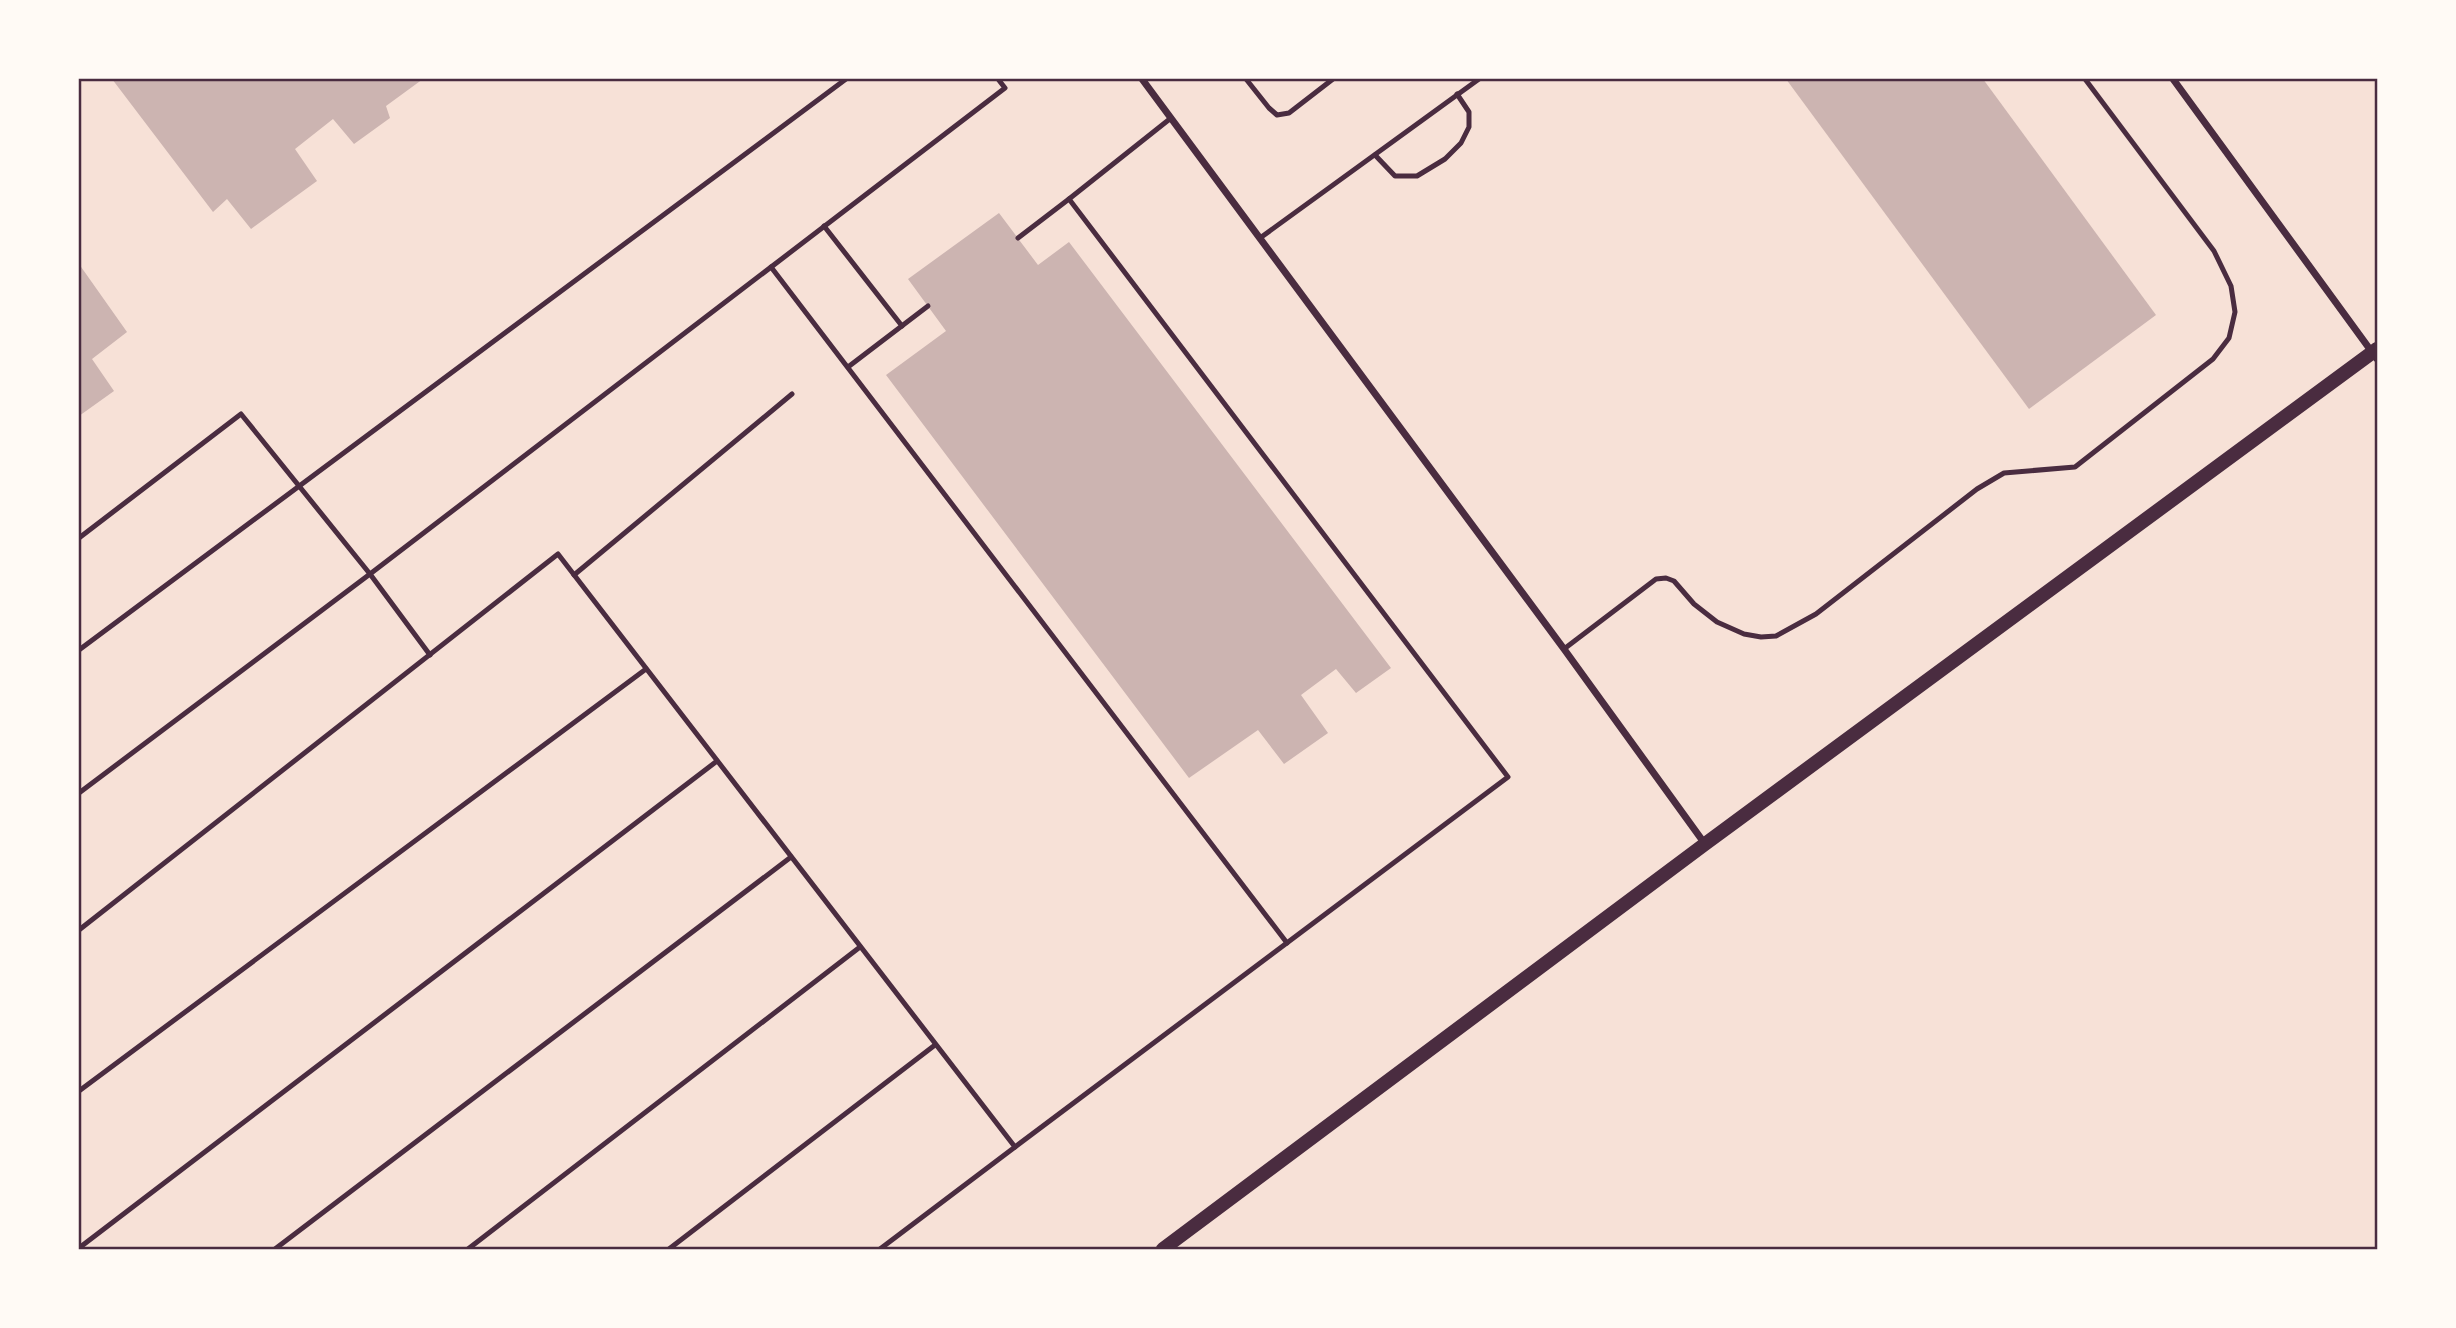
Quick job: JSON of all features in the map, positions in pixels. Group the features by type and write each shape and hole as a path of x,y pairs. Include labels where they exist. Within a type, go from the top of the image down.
{"main road":[{"path":"1163,1249 1705,844 2376,354"}],"street":[{"path":"1142,79 1705,844"},
{"path":"2173,79 2376,354"}],"lane":[{"path":"79,650 846,79"},
{"path":"79,793 1005,88 998,79"},
{"path":"1246,79 1277,115 1289,113 1333,79"},
{"path":"1259,238 1479,79"},
{"path":"1564,649 1656,579 1666,578 1681,586 1694,604 1717,622 1744,634 1776,636 1816,614 1977,489 2004,473 2075,467 2213,359 2229,338 2235,312 2231,286 2214,251 2085,79"},
{"path":"1374,155 1395,176 1416,176 1445,159 1461,143 1469,127 1469,112 1457,94"},
{"path":"1017,238 1171,118"},
{"path":"880,1249 1508,777 1069,199"},
{"path":"824,226 902,326"},
{"path":"771,267 1287,943"},
{"path":"848,367 928,306"},
{"path":"574,575 792,394"},
{"path":"79,538 241,414 370,574 430,655"},
{"path":"79,930 558,554 1015,1147"},
{"path":"79,1091 646,669"},
{"path":"79,1248 717,761"},
{"path":"275,1249 791,857"},
{"path":"468,1249 860,947"},
{"path":"669,1249 935,1045"}],"building":[{"path":"112,79 423,79 386,106 390,118 354,144 333,119 295,149 317,181 251,229 227,199 213,212"},
{"path":"1786,79 1983,79 2156,315 2029,409"},
{"path":"999,213 1038,265 1069,242 1391,668 1356,693 1336,669 1301,695 1328,733 1284,764 1258,730 1189,778 886,375 946,331 908,279"},
{"path":"79,264 127,332 92,359 114,391 79,416"}]}
